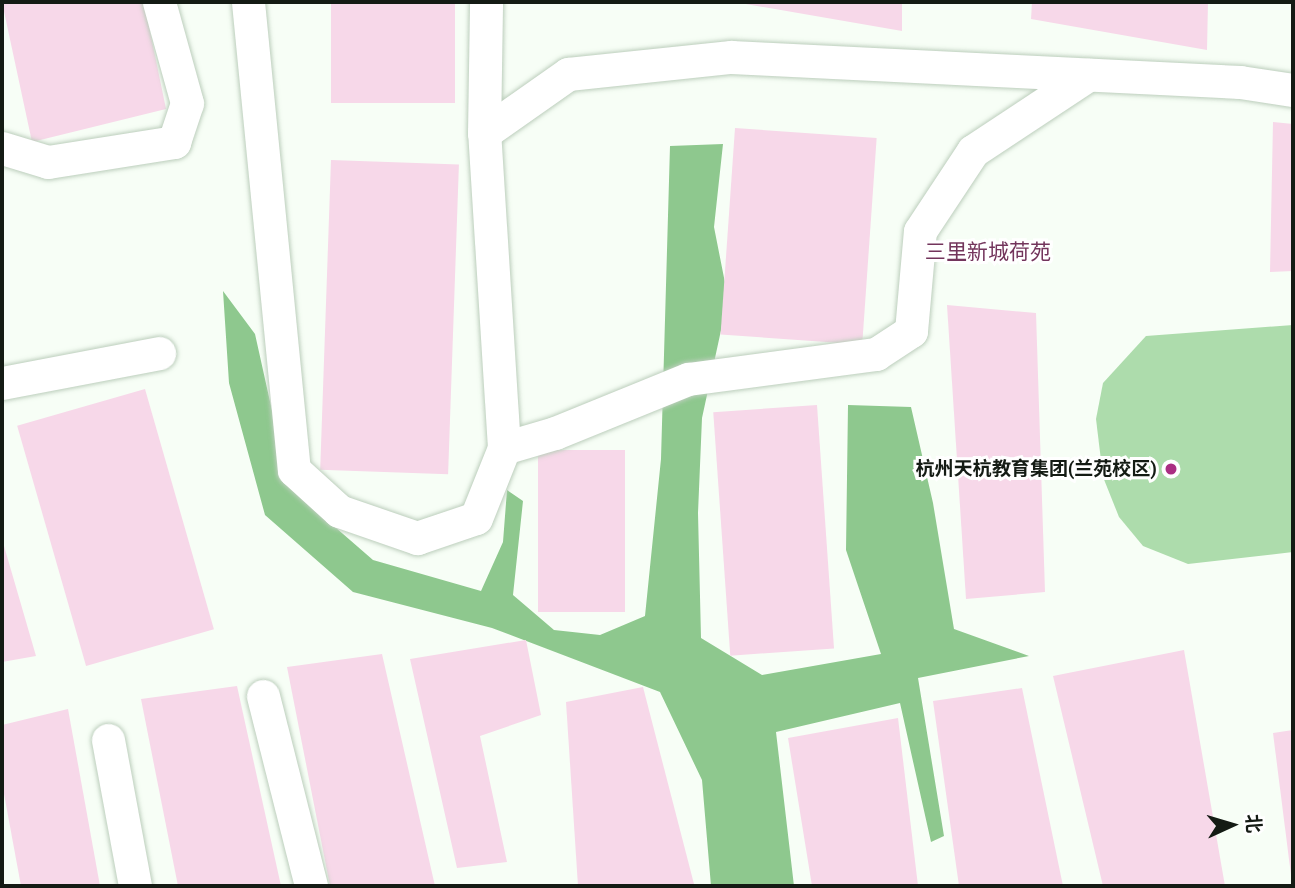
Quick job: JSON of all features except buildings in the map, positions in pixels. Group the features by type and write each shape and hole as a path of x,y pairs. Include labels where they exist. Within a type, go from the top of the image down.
{"street":[{"path":"2,148 48,162 174,142 187,103 159,2"},
{"path":"248,2 294,470 339,511 417,538 476,518 503,448 484,133 486,2"},
{"path":"484,133 568,74 731,57 1088,75 1293,90"},
{"path":"503,448 555,433 688,379 876,354 911,331 920,231 972,150 1088,75"},
{"path":"2,383 159,354"},
{"path":"263,695 311,886"},
{"path":"108,740 135,886"}],"green space":[{"path":"723,144 714,227 728,298 702,418 698,513 701,638 762,675 881,654 846,550 848,405 911,407 933,503 954,629 1029,656 918,678 944,836 931,842 900,703 776,732 794,886 711,886 702,780 660,692 492,628 353,592 265,515 229,383 223,291 255,334 289,487 373,560 481,591 503,542 507,490 523,501 513,595 554,630 600,635 645,616 661,459 670,146"},
{"path":"1293,325 1293,552 1188,564 1143,546 1119,517 1103,477 1096,419 1103,383 1146,336"}],"place":[{"name":"杭州天杭教育集团(兰苑校区)","path":"1171,469"}],"district":[{"name":"三里新城荷苑","path":"988,252"}]}
